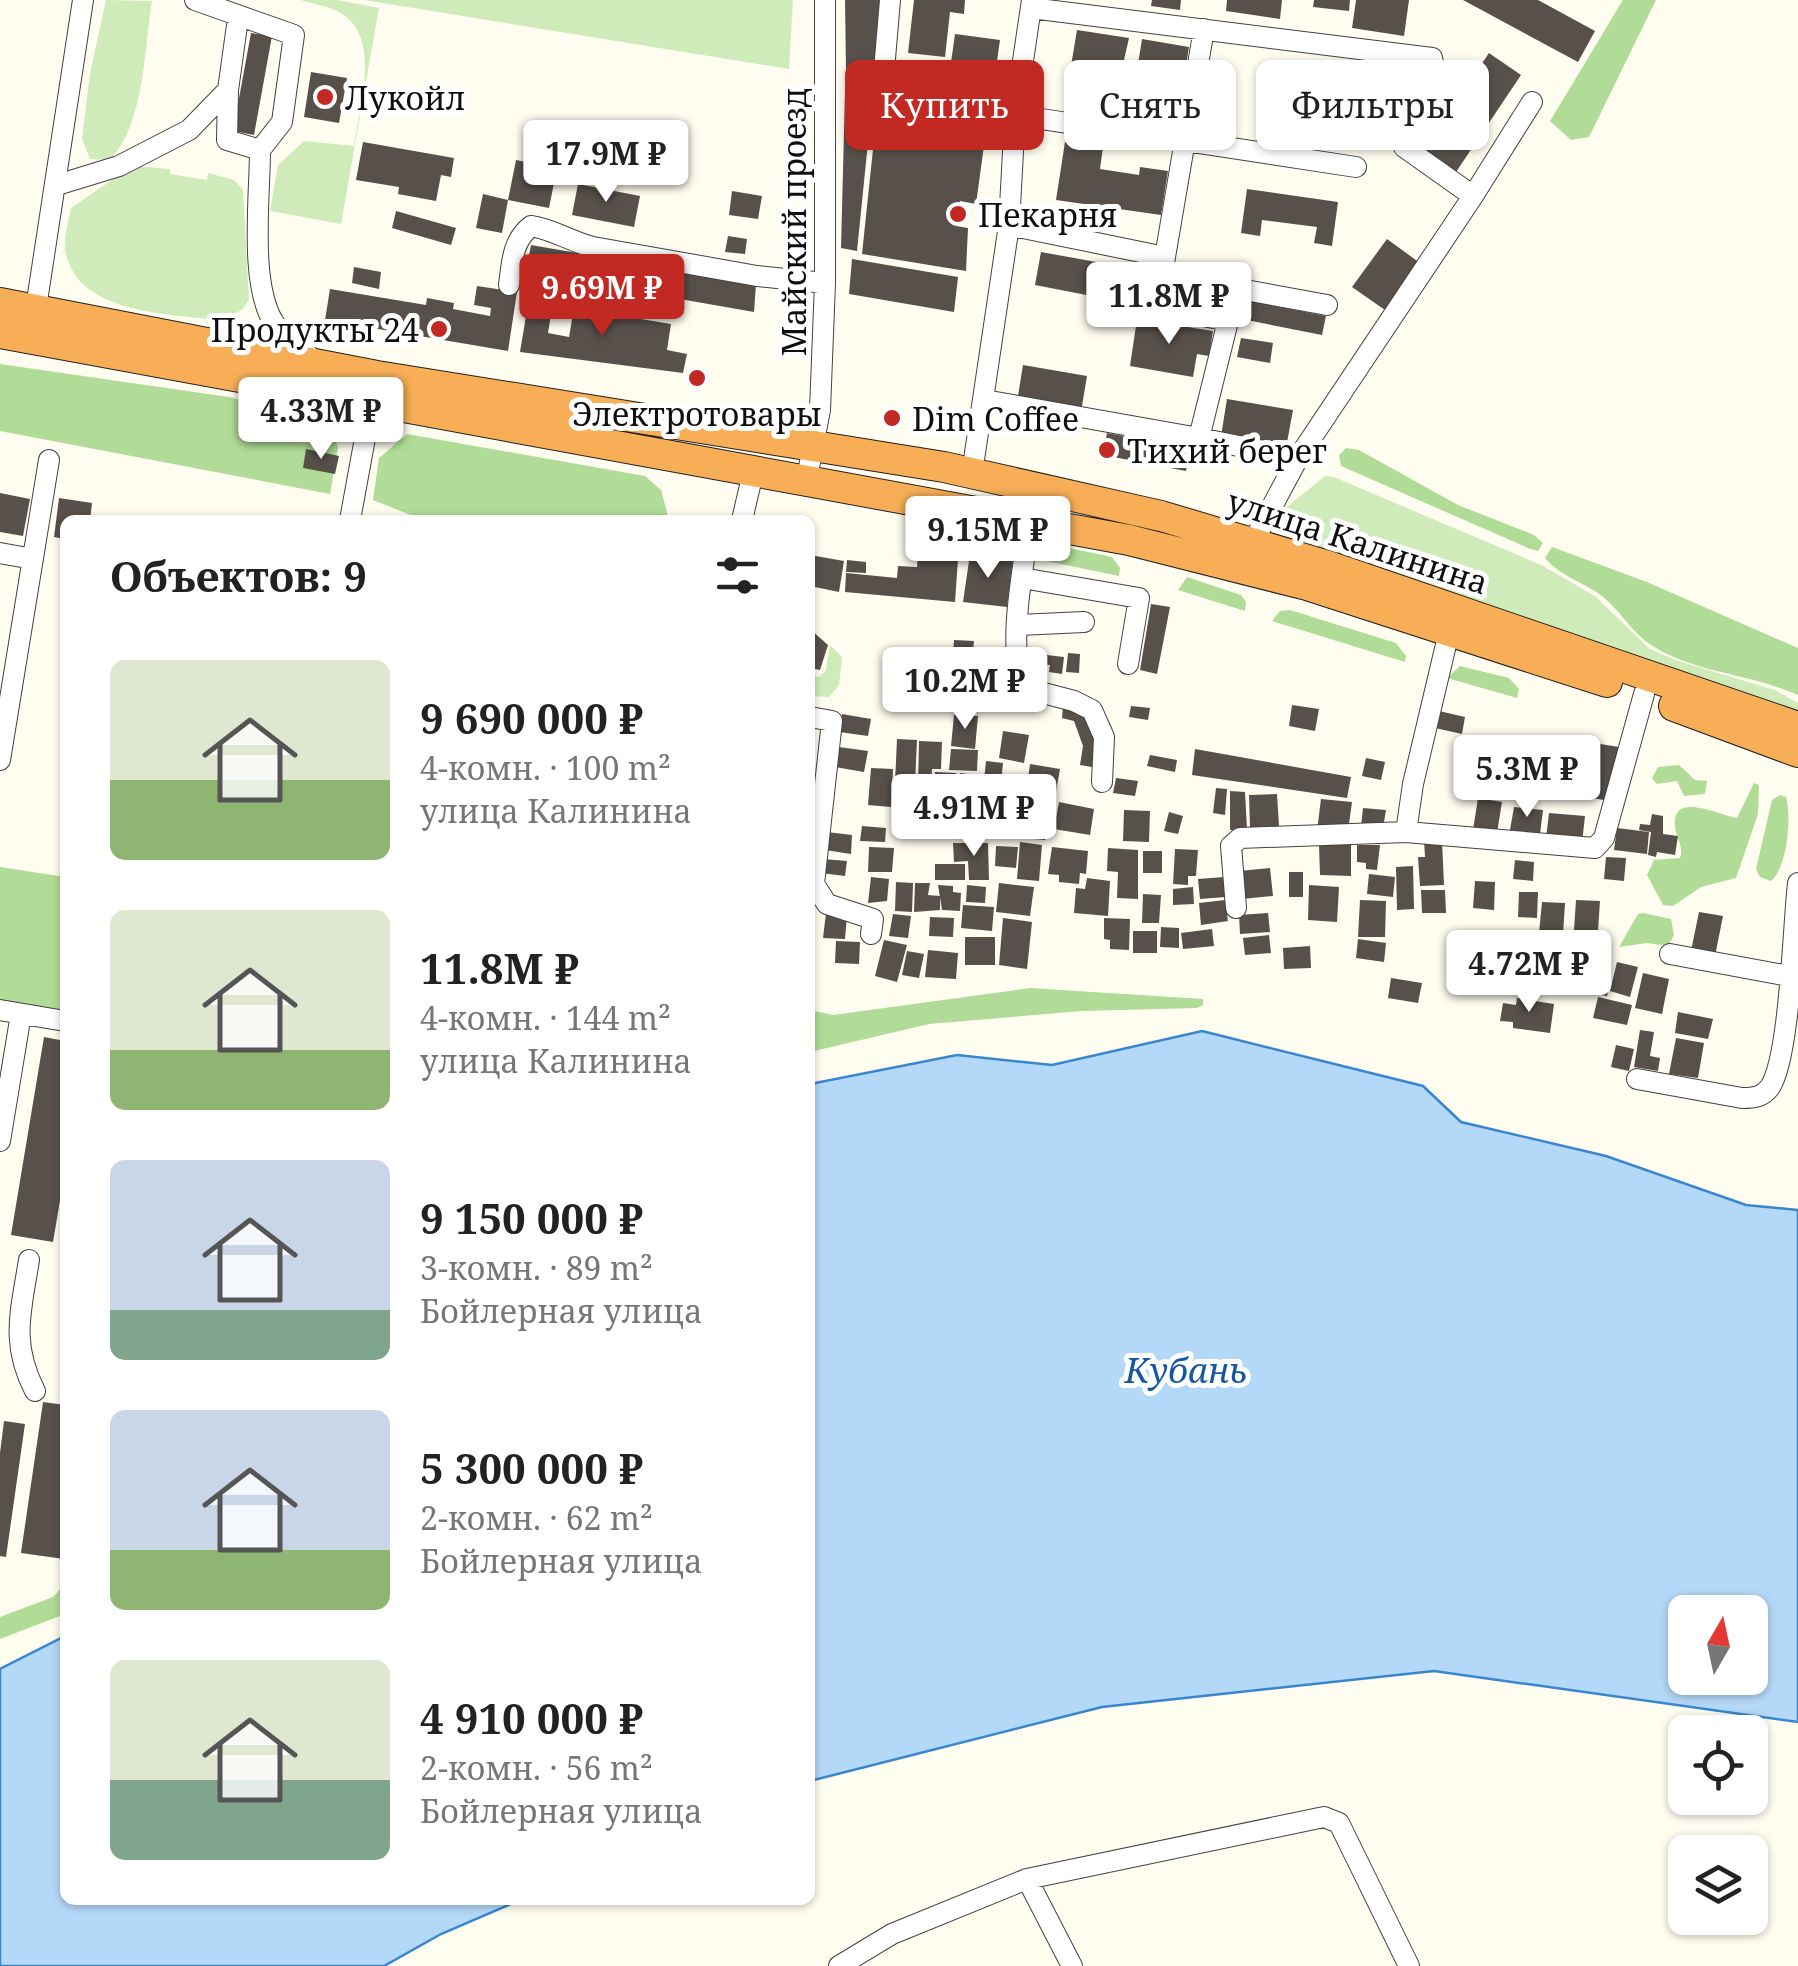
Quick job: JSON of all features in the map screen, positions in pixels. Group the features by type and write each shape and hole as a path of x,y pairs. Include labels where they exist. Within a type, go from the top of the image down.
{"highway":[{"name":"улица Калинина","path":"0,303 34,324 374,389 752,473 1072,529 1237,566 1644,694 1798,752"},
{"name":"улица Калинина","path":"0,333 34,324 320,365 374,389 813,444 972,473 1253,542 1798,727"},
{"path":"1072,529 1092,521 1093,507 1085,498"}],"street":[{"path":"34,324 83,0"},
{"path":"195,0 294,35 282,122 260,150 260,280 276,327 320,365"},
{"name":"Майский проезд","path":"806,483 820,410 825,282 825,0"},
{"path":"884,60 890,0"},
{"path":"1024,60 1032,4 1432,58 1432,73 1401,120 1398,135 1404,147 1474,196"},
{"path":"238,18 228,90 228,140 260,150"},
{"path":"1199,60 1204,29"},
{"path":"57,185 119,166 188,130 228,90"},
{"path":"1253,542 1298,458 1474,196 1532,102"},
{"path":"1236,149 1356,167"},
{"path":"972,473 1009,224 1013,150"},
{"path":"1183,150 1162,293 1174,310 1228,321 1199,438"},
{"path":"1009,224 1327,305"},
{"path":"508,285 515,248 521,234 531,226 593,247 758,276 825,282"},
{"path":"351,515 374,389"},
{"path":"984,400 1298,458"},
{"path":"0,760 50,460"},
{"path":"743,515 752,473"},
{"path":"1028,689 1018,676 1022,578 1030,521"},
{"path":"0,554 33,559"},
{"path":"1022,578 1139,598 1128,664"},
{"path":"1019,625 1084,622"},
{"path":"1406,832 1413,784 1449,632"},
{"path":"958,696 973,683 1028,689 1092,710 1104,737 1102,782"},
{"path":"1236,908 1231,846 1240,838 1406,832 1505,844 1596,848 1604,838 1644,694"},
{"path":"815,719 832,722 815,875"},
{"path":"1637,1080 1757,1098 1769,1090 1782,1055 1798,883"},
{"path":"815,886 827,904 873,919 871,934"},
{"path":"1670,954 1789,976"},
{"path":"0,1141 11,1012 60,1020"},
{"path":"29,1260 17,1338 22,1366 34,1391"},
{"path":"839,1966 892,1934 1027,1879 1324,1817 1339,1823 1409,1966"},
{"path":"1027,1879 1072,1966"}],"green space":[{"path":"106,0 152,1 137,106 122,144 110,160 90,159 82,139 90,74"},
{"path":"301,0 337,0 379,8 341,224 270,211 278,165 304,141 354,146 363,93 364,55 361,38 352,23 335,10"},
{"path":"364,0 793,0 789,69"},
{"path":"1623,0 1656,0 1589,137 1571,140 1550,121"},
{"path":"132,166 170,169 170,174 207,180 208,173 234,180 243,190 249,299 243,309 223,321 131,308 90,290 75,274 65,249 71,208"},
{"path":"0,364 229,397 331,423 338,448 330,494 0,431"},
{"path":"407,434 645,476 661,490 668,515 410,515 373,500 379,458"},
{"path":"1346,448 1359,450 1458,505 1534,535 1543,543 1538,551 1528,548 1341,466 1339,455"},
{"path":"1325,476 1541,565 1595,596 1650,649 1775,690 1798,703 1798,711 1402,574 1345,561 1285,538 1277,529 1286,508"},
{"path":"1048,546 1112,557 1120,568 1119,576 1042,560"},
{"path":"1552,547 1647,582 1798,648 1798,695 1686,662 1651,645 1602,596 1551,564 1545,558"},
{"path":"1187,577 1241,595 1246,602 1245,611 1178,590"},
{"path":"1290,610 1396,643 1406,656 1405,662 1272,621 1280,611"},
{"path":"830,645 842,657 839,685 829,697 815,696 815,677 826,670"},
{"path":"1460,666 1509,678 1519,689 1517,698 1447,678"},
{"path":"1679,765 1695,780 1707,781 1705,794 1684,796 1677,781 1657,784 1652,778 1658,767"},
{"path":"1754,783 1759,785 1758,814 1736,878 1701,887 1673,906 1663,905 1647,875 1654,860 1680,858 1676,815 1689,807 1737,818"},
{"path":"1780,795 1786,797 1788,829 1781,865 1771,881 1760,877 1756,869 1772,800"},
{"path":"0,867 60,876 60,1010 0,1001"},
{"path":"1638,914 1671,919 1674,935 1668,946 1647,943 1619,947"},
{"path":"1030,988 1203,999 1203,1005 1197,1008 1082,1011 929,1024 815,1051 815,1011 833,1015"},
{"path":"60,1589 60,1616 0,1639 0,1617 53,1597"}],"water":[{"name":"Кубань","path":"1202,1031 1423,1086 1461,1122 1606,1156 1746,1205 1798,1210 1798,1722 1434,1671 1102,1707 815,1780 815,1083 957,1055 1052,1065"},
{"path":"60,1639 60,1905 508,1905 441,1934 384,1966 0,1966 0,1669"}],"building":[{"path":"845,0 880,0 876,60 846,60"},
{"path":"914,0 965,0 964,14 950,12 945,57 908,53"},
{"path":"1152,0 1181,0 1180,10 1151,6"},
{"path":"1227,0 1282,0 1280,19 1226,11"},
{"path":"1314,0 1350,0 1349,11 1313,7"},
{"path":"1356,0 1409,0 1404,36 1352,28"},
{"path":"1463,0 1538,0 1595,31 1578,62"},
{"path":"1077,30 1129,38 1124,60 1072,60"},
{"path":"251,33 272,36 254,135 233,131"},
{"path":"955,34 1000,40 997,60 951,60"},
{"path":"1142,39 1189,47 1187,60 1139,60"},
{"path":"1489,53 1521,75 1489,123 1489,60 1484,60"},
{"name":"Лукойл","path":"311,72 347,78 339,123 304,117"},
{"path":"845,92 845,150 867,150 857,251 841,248"},
{"path":"548,120 637,133 632,168 543,156"},
{"path":"363,142 454,158 451,177 441,175 436,201 398,194 399,187 356,180"},
{"path":"1064,148 1103,150 1100,169 1139,175 1140,167 1168,171 1161,215 1056,200"},
{"path":"873,150 983,150 976,204 960,201 956,226 968,228 966,271 862,254"},
{"path":"1424,150 1471,150 1454,175 1422,153"},
{"path":"516,160 557,168 549,208 508,200"},
{"path":"578,184 640,196 634,227 572,215"},
{"path":"1247,189 1338,202 1332,246 1314,243 1317,227 1262,220 1260,236 1241,233"},
{"path":"732,191 762,196 758,219 729,215"},
{"path":"483,194 508,200 502,233 476,228"},
{"path":"396,211 456,228 451,245 392,228"},
{"path":"728,236 747,239 745,254 725,252"},
{"path":"1387,239 1420,263 1385,310 1352,287"},
{"path":"531,245 756,284 754,312 526,272"},
{"path":"1041,252 1113,265 1107,299 1035,285"},
{"path":"852,259 958,277 954,312 849,294"},
{"path":"354,267 381,272 379,289 352,283"},
{"path":"477,286 517,292 508,351 325,320 330,289 426,305 427,298 454,303 453,309 490,316 491,308 474,305"},
{"path":"1180,287 1326,316 1322,335 1176,306"},
{"path":"529,298 553,302 548,333 569,337 574,308 671,324 667,350 687,354 683,373 520,352"},
{"path":"1137,319 1213,331 1209,356 1197,354 1193,377 1130,366"},
{"path":"1241,338 1273,343 1270,363 1237,357"},
{"path":"1023,365 1087,376 1081,412 1017,402"},
{"path":"1227,399 1293,410 1286,448 1221,436"},
{"path":"1107,433 1190,448 1186,471 1103,455"},
{"path":"306,449 339,456 335,474 303,468"},
{"path":"0,493 30,499 23,536 0,532"},
{"path":"59,498 92,503 91,515 60,515 60,538 54,537"},
{"path":"970,554 1013,559 1007,607 963,602"},
{"path":"918,555 958,559 955,602 845,592 846,573 897,578 898,566 917,567"},
{"path":"815,556 844,561 839,592 815,587"},
{"path":"847,560 866,562 866,573 846,572"},
{"path":"1151,604 1170,607 1157,674 1140,670"},
{"path":"815,633 828,645 820,670 815,669"},
{"path":"954,640 974,641 970,677 951,676"},
{"path":"1068,653 1080,654 1079,673 1066,672"},
{"path":"1038,654 1064,657 1062,674 1049,672 1050,665 1037,664"},
{"path":"900,661 928,665 924,690 916,688 914,699 885,695 887,684 896,685"},
{"path":"1292,705 1319,709 1315,731 1289,726"},
{"path":"1063,706 1083,711 1096,741 1092,767 1080,765 1083,746 1074,721 1062,718"},
{"path":"1131,706 1150,708 1148,720 1129,717"},
{"path":"1439,711 1465,717 1462,734 1435,728"},
{"path":"842,714 871,719 868,736 839,732"},
{"path":"954,715 978,716 975,749 951,746"},
{"path":"1003,731 1029,735 1024,763 999,758"},
{"path":"897,739 917,740 915,784 895,783"},
{"path":"919,741 942,742 941,769 932,769 931,785 918,785"},
{"path":"1594,743 1619,747 1610,801 1585,797"},
{"path":"839,747 868,751 864,772 835,767"},
{"path":"951,749 978,750 977,771 949,770"},
{"path":"1195,749 1351,777 1347,798 1192,775"},
{"path":"1150,755 1177,760 1175,772 1147,766"},
{"path":"1366,758 1385,762 1381,780 1362,776"},
{"path":"986,761 1003,763 1000,793 983,791"},
{"path":"1030,764 1060,769 1056,792 1027,787"},
{"path":"871,768 893,769 891,807 868,805"},
{"path":"935,772 956,773 954,799 933,798"},
{"path":"960,773 976,775 974,796 958,795"},
{"path":"1116,778 1138,781 1135,796 1113,793"},
{"path":"1216,788 1227,789 1225,815 1213,813"},
{"path":"1230,791 1245,792 1247,829 1230,830"},
{"path":"1033,793 1034,808 1004,811 1003,795"},
{"path":"1277,794 1279,826 1250,828 1249,795"},
{"path":"978,795 1000,796 999,812 992,811 991,831 966,830 967,812 972,812"},
{"path":"1478,798 1502,802 1497,833 1473,830"},
{"path":"1321,799 1352,802 1348,831 1317,831"},
{"path":"1059,802 1094,809 1090,835 1054,829"},
{"path":"1514,807 1543,810 1540,834 1510,830"},
{"path":"1363,808 1386,810 1383,828 1361,826"},
{"path":"1036,810 1049,811 1045,840 1023,838 1025,822 1035,823"},
{"path":"1124,810 1150,811 1149,842 1123,841"},
{"path":"898,811 928,812 927,836 897,834"},
{"path":"1169,812 1183,816 1178,834 1164,831"},
{"path":"1549,813 1585,816 1582,843 1546,838"},
{"path":"1652,814 1663,816 1663,834 1678,836 1675,855 1648,855 1651,832 1639,830 1640,824 1650,825"},
{"path":"862,826 886,828 885,842 860,841"},
{"path":"1617,828 1649,832 1647,854 1614,850"},
{"path":"827,832 852,835 851,854 825,850"},
{"path":"1424,840 1442,841 1444,885 1420,886 1418,857 1425,857"},
{"path":"1020,842 1042,845 1039,881 1017,879"},
{"path":"953,843 988,843 989,880 969,880 968,861 954,862"},
{"path":"1319,845 1351,845 1351,876 1320,875"},
{"path":"1357,845 1380,845 1377,870 1366,869 1366,863 1357,862"},
{"path":"996,846 1018,847 1016,868 995,866"},
{"path":"869,847 894,848 892,872 868,872"},
{"path":"1052,847 1088,851 1086,874 1080,873 1079,884 1059,882 1059,875 1048,874"},
{"path":"1108,848 1138,850 1138,899 1117,898 1118,872 1107,871"},
{"path":"1175,849 1198,850 1196,876 1188,876 1188,885 1173,884"},
{"path":"1143,851 1162,851 1162,873 1143,873"},
{"path":"1606,857 1626,858 1624,881 1604,879"},
{"path":"823,859 847,861 845,876 821,873"},
{"path":"1515,860 1534,862 1533,881 1513,879"},
{"path":"935,864 965,864 965,880 935,880"},
{"path":"1413,866 1414,909 1397,910 1396,867"},
{"path":"1270,868 1273,896 1242,899 1239,871"},
{"path":"1289,872 1303,872 1303,897 1289,897"},
{"path":"1369,874 1395,877 1393,897 1367,894"},
{"path":"871,877 889,879 887,901 868,903"},
{"path":"1224,877 1226,897 1200,899 1198,879"},
{"path":"1087,878 1110,881 1108,916 1074,913 1076,888 1085,889"},
{"path":"1475,881 1495,882 1494,910 1473,908"},
{"path":"896,882 913,883 912,912 895,911"},
{"path":"915,883 930,883 928,895 940,896 940,910 914,912"},
{"path":"999,883 1034,887 1030,916 996,912"},
{"path":"938,885 953,886 953,892 961,893 960,911 942,910"},
{"path":"967,885 986,887 985,903 966,902"},
{"path":"1309,885 1339,887 1337,922 1308,920"},
{"path":"1193,887 1194,904 1173,905 1173,889"},
{"path":"1421,890 1445,890 1446,913 1422,913"},
{"path":"1519,892 1538,892 1537,918 1518,917"},
{"path":"1143,894 1161,895 1159,923 1142,923"},
{"path":"1225,900 1228,921 1201,925 1199,903"},
{"path":"1360,900 1386,901 1385,937 1358,937"},
{"path":"1576,900 1600,901 1598,931 1574,930"},
{"path":"1542,902 1565,903 1563,935 1539,933"},
{"path":"963,905 994,907 992,931 961,928"},
{"path":"1699,912 1723,916 1715,956 1691,951"},
{"path":"826,913 847,916 845,939 823,938"},
{"path":"1268,913 1270,932 1240,934 1239,915"},
{"path":"893,914 911,916 908,938 889,936"},
{"path":"930,917 954,918 953,937 929,936"},
{"path":"1003,918 1032,922 1027,969 999,965"},
{"path":"1104,918 1130,919 1129,950 1110,949 1110,940 1104,939"},
{"path":"1161,927 1179,928 1179,948 1160,947"},
{"path":"1212,929 1214,946 1183,949 1181,933"},
{"path":"1133,931 1157,931 1157,953 1133,953"},
{"path":"1269,935 1271,953 1245,955 1243,938"},
{"path":"965,937 995,937 995,965 965,965"},
{"path":"1358,939 1386,943 1384,962 1356,958"},
{"path":"884,940 907,945 897,982 875,976"},
{"path":"836,941 860,942 859,964 835,963"},
{"path":"1310,946 1311,968 1284,969 1283,948"},
{"path":"928,950 958,953 956,979 925,977"},
{"path":"907,951 924,954 919,978 902,975"},
{"path":"1594,958 1607,961 1602,982 1610,983 1607,996 1587,992"},
{"path":"1617,962 1638,967 1630,997 1610,991"},
{"path":"1643,973 1669,979 1662,1014 1635,1008"},
{"path":"1391,978 1422,983 1418,1003 1388,998"},
{"path":"1598,997 1632,1005 1627,1025 1593,1018"},
{"path":"1517,998 1554,1004 1550,1033 1513,1028 1513,1022 1500,1021 1503,1003 1516,1005"},
{"path":"1678,1012 1713,1019 1708,1039 1675,1033"},
{"path":"1640,1030 1654,1032 1650,1056 1660,1058 1658,1071 1634,1067"},
{"path":"44,1037 60,1040 60,1201 53,1242 11,1235"},
{"path":"1676,1038 1704,1043 1698,1078 1669,1074"},
{"path":"1616,1045 1634,1049 1629,1071 1611,1067"},
{"path":"43,1402 60,1404 60,1558 21,1553"},
{"path":"4,1421 25,1424 6,1557 0,1556 0,1453"}],"place":[{"name":"Лукойл","path":"325,97"},
{"name":"Пекарня","path":"958,214"},
{"name":"Продукты 24","path":"439,329"},
{"name":"Электротовары","path":"697,378"},
{"name":"Dim Coffee","path":"892,418"},
{"name":"Тихий берег","path":"1107,450"}]}
